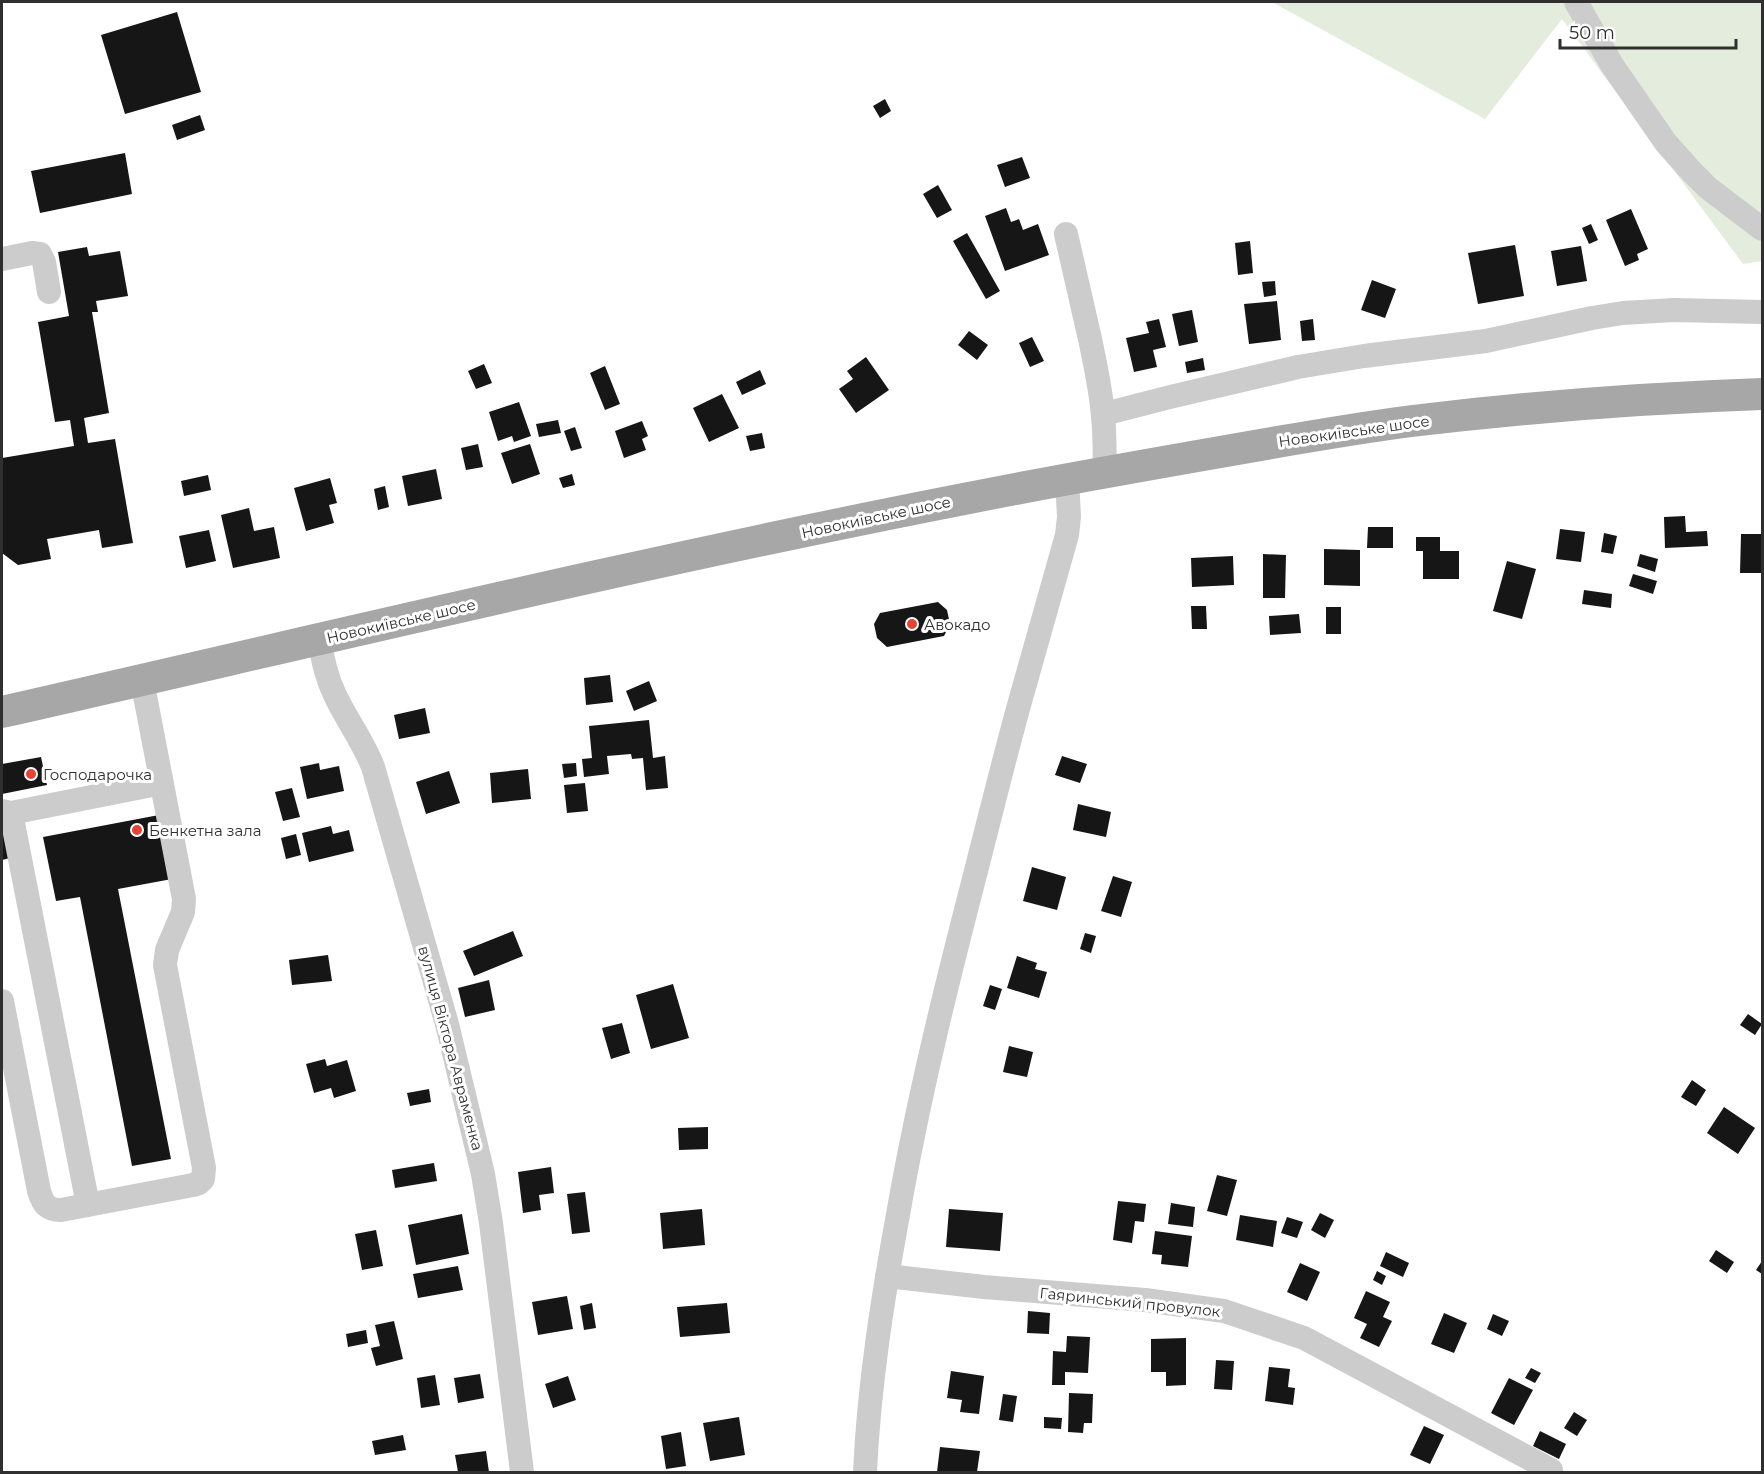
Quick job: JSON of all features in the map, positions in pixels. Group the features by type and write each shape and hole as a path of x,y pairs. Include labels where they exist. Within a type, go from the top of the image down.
{"main road":[{"name":"Новокиївське шосе","path":"2,712 669,560 849,521 1067,478 1416,420 1600,402 1762,394"}],"street":[{"path":"1576,2 1612,65 1666,143 1708,188 1762,229"},
{"path":"1066,234 1083,305 1104,414 1106,447 1104,472"},
{"path":"2,259 32,253 40,254 44,262 49,292"},
{"path":"1104,414 1298,367 1364,356 1486,341 1623,313 1674,310 1762,312"},
{"path":"865,1473 871,1402 887,1276 905,1173 936,1030 1020,700 1067,535 1069,517 1067,478"},
{"name":"вулиця Віктора Авраменка","path":"319,640 328,681 373,767 444,1013 470,1115 491,1223 522,1473"},
{"path":"2,1006 42,1201 46,1207 53,1210 88,1205 193,1185 203,1179 204,1168 165,965 167,950 183,912 184,899 142,680"},
{"path":"88,1205 6,812 162,783"},
{"name":"Гаяринський провулок","path":"887,1276 972,1286 1135,1299 1224,1311 1287,1331 1315,1343 1551,1470"}],"green space":[{"path":"1272,2 1762,2 1762,261 1743,264 1562,19 1485,119"}],"building":[{"path":"177,12 201,92 125,114 101,35"},
{"path":"885,99 891,111 880,118 873,106"},
{"path":"200,115 205,130 177,140 172,125"},
{"path":"125,153 132,194 40,213 31,171"},
{"path":"1022,157 1030,178 1005,187 997,165"},
{"path":"938,185 952,210 937,218 923,194"},
{"path":"1006,208 1011,222 1019,219 1023,230 1038,224 1049,255 1005,271 985,216"},
{"path":"1631,209 1648,249 1637,254 1639,260 1625,266 1606,220"},
{"path":"1591,224 1598,240 1589,244 1582,228"},
{"path":"967,233 1000,291 986,299 953,241"},
{"path":"1250,241 1253,273 1238,275 1235,243"},
{"path":"1515,245 1524,296 1478,304 1468,253"},
{"path":"1581,246 1587,281 1557,286 1551,251"},
{"path":"87,247 89,256 120,251 128,296 96,301 98,312 92,312 109,413 84,418 88,443 115,439 133,543 102,548 99,530 47,539 51,559 18,565 2,553 2,458 74,446 70,420 55,422 38,322 69,316 58,252"},
{"path":"1372,280 1396,289 1385,318 1361,310"},
{"path":"1275,281 1276,295 1264,297 1262,282"},
{"path":"1277,301 1281,340 1249,344 1244,304"},
{"path":"1192,310 1198,342 1179,346 1172,314"},
{"path":"1159,319 1166,347 1153,350 1157,367 1134,372 1126,338 1149,333 1146,322"},
{"path":"1313,319 1315,340 1302,341 1300,321"},
{"path":"969,331 988,345 977,360 958,345"},
{"path":"1032,337 1044,361 1030,367 1019,343"},
{"path":"866,357 889,390 856,413 839,389 853,379 847,371"},
{"path":"1203,358 1205,370 1187,373 1185,362"},
{"path":"484,364 492,383 476,389 468,371"},
{"path":"605,366 620,404 605,410 590,373"},
{"path":"760,370 766,384 742,395 736,382"},
{"path":"722,394 739,428 709,442 693,408"},
{"path":"519,402 531,436 514,442 512,436 498,441 489,412"},
{"path":"558,420 561,433 539,437 536,424"},
{"path":"642,421 648,436 642,439 646,450 624,458 615,431"},
{"path":"575,427 582,448 571,451 564,431"},
{"path":"762,433 765,448 750,451 746,436"},
{"path":"478,444 483,467 466,470 461,448"},
{"path":"530,444 540,474 512,484 501,453"},
{"path":"436,469 442,499 408,506 402,476"},
{"path":"572,474 575,485 563,488 559,478"},
{"path":"208,475 211,490 184,496 181,481"},
{"path":"330,478 337,503 329,505 334,523 306,531 294,488"},
{"path":"385,486 389,507 378,510 374,489"},
{"path":"249,508 254,531 274,527 280,558 233,568 221,515"},
{"path":"1685,516 1686,532 1707,531 1708,546 1665,548 1664,517"},
{"path":"1368,527 1393,527 1393,548 1367,548"},
{"path":"1560,529 1585,532 1581,562 1556,559"},
{"path":"209,530 216,561 186,568 179,536"},
{"path":"1604,533 1617,536 1613,554 1601,552"},
{"path":"1741,534 1762,534 1762,573 1740,573"},
{"path":"1416,537 1440,537 1440,551 1459,551 1459,579 1423,579 1423,551 1416,551"},
{"path":"1324,549 1360,550 1360,586 1324,585"},
{"path":"1263,554 1286,555 1285,598 1263,598"},
{"path":"1640,554 1658,559 1655,572 1637,566"},
{"path":"1233,556 1234,585 1192,587 1191,558"},
{"path":"1507,561 1536,569 1522,619 1493,611"},
{"path":"1633,574 1657,581 1653,594 1629,586"},
{"path":"1584,590 1612,594 1611,608 1582,604"},
{"path":"938,602 947,610 950,624 944,636 887,647 877,638 874,624 880,613"},
{"path":"1191,606 1206,606 1207,629 1192,629"},
{"path":"1326,607 1341,607 1341,634 1326,634"},
{"path":"1299,614 1301,633 1270,635 1269,616"},
{"path":"610,675 613,702 586,705 584,678"},
{"path":"649,681 657,701 634,711 626,691"},
{"path":"425,708 430,733 399,739 394,715"},
{"path":"649,720 653,758 665,756 668,788 646,790 643,758 632,759 631,754 607,756 609,774 584,777 582,759 592,758 589,726"},
{"path":"1062,756 1087,764 1080,783 1055,775"},
{"name":"Господарочка","path":"41,757 47,785 2,794 2,764"},
{"path":"319,763 320,770 339,766 344,791 307,799 300,767"},
{"path":"576,763 577,776 564,778 562,764"},
{"path":"528,769 531,799 492,803 490,773"},
{"path":"449,771 460,803 426,814 416,782"},
{"path":"585,783 588,811 567,813 564,785"},
{"path":"292,788 300,817 283,821 275,792"},
{"path":"1078,804 1111,812 1106,837 1073,830"},
{"path":"159,815 172,879 118,889 171,1159 132,1166 80,897 56,901 43,837"},
{"path":"2,824 14,857 2,860"},
{"path":"331,826 333,834 349,830 354,851 309,862 302,833"},
{"path":"296,834 301,855 286,859 281,838"},
{"path":"1032,867 1066,877 1057,910 1023,901"},
{"path":"1113,876 1132,882 1121,917 1101,911"},
{"path":"513,931 523,956 474,976 463,951"},
{"path":"1085,933 1096,936 1091,953 1080,949"},
{"path":"328,955 332,981 292,985 289,960"},
{"path":"1017,956 1037,963 1035,969 1047,972 1039,998 1007,988"},
{"path":"489,980 495,1010 465,1017 458,988"},
{"path":"673,984 689,1038 651,1049 636,995"},
{"path":"990,985 1002,989 995,1010 983,1006"},
{"path":"1748,1014 1762,1024 1755,1035 1740,1025"},
{"path":"622,1023 630,1053 611,1059 602,1028"},
{"path":"1009,1046 1033,1052 1027,1077 1003,1072"},
{"path":"325,1059 327,1066 347,1060 356,1091 334,1098 331,1088 314,1093 306,1064"},
{"path":"1692,1080 1706,1090 1696,1106 1681,1097"},
{"path":"429,1089 431,1102 410,1106 407,1093"},
{"path":"1724,1107 1755,1128 1738,1154 1707,1133"},
{"path":"708,1127 708,1149 679,1150 678,1128"},
{"path":"434,1163 437,1181 395,1188 392,1170"},
{"path":"551,1167 554,1193 539,1195 541,1210 523,1213 518,1172"},
{"path":"1217,1175 1237,1180 1227,1216 1207,1211"},
{"path":"585,1192 590,1232 572,1234 567,1194"},
{"path":"1118,1201 1146,1204 1144,1222 1135,1221 1132,1243 1113,1240"},
{"path":"1171,1203 1195,1207 1193,1227 1168,1224"},
{"path":"702,1209 705,1245 663,1249 660,1213"},
{"path":"949,1209 1003,1213 1000,1251 946,1247"},
{"path":"1320,1213 1334,1220 1325,1238 1311,1230"},
{"path":"462,1214 469,1254 416,1265 408,1225"},
{"path":"1240,1215 1277,1221 1273,1247 1236,1240"},
{"path":"1287,1217 1303,1222 1297,1238 1281,1233"},
{"path":"376,1230 383,1266 362,1270 355,1234"},
{"path":"1155,1231 1192,1236 1188,1267 1161,1264 1162,1255 1152,1254"},
{"path":"1716,1250 1734,1262 1727,1273 1709,1261"},
{"path":"1386,1252 1409,1263 1403,1277 1380,1266"},
{"path":"1762,1261 1762,1274 1756,1270"},
{"path":"1300,1263 1320,1272 1307,1301 1287,1292"},
{"path":"458,1266 463,1290 418,1298 413,1274"},
{"path":"1377,1271 1386,1276 1382,1285 1373,1280"},
{"path":"1366,1291 1390,1302 1383,1317 1392,1321 1379,1347 1360,1338 1367,1324 1354,1318"},
{"path":"567,1296 573,1329 538,1335 532,1302"},
{"path":"592,1303 596,1328 584,1330 580,1306"},
{"path":"727,1303 730,1333 680,1337 677,1307"},
{"path":"1028,1311 1050,1313 1049,1334 1027,1333"},
{"path":"1444,1313 1467,1323 1454,1353 1431,1344"},
{"path":"1493,1314 1509,1321 1502,1336 1487,1329"},
{"path":"394,1321 403,1359 376,1366 371,1348 380,1346 375,1325"},
{"path":"366,1330 368,1343 348,1347 346,1334"},
{"path":"1067,1336 1090,1337 1088,1373 1065,1372 1065,1385 1052,1385 1053,1351 1066,1352"},
{"path":"1186,1338 1186,1385 1166,1386 1166,1372 1151,1372 1151,1339"},
{"path":"1216,1360 1234,1361 1232,1390 1214,1389"},
{"path":"1269,1367 1290,1369 1288,1387 1295,1388 1293,1405 1265,1401"},
{"path":"1531,1368 1541,1373 1535,1383 1525,1378"},
{"path":"951,1371 984,1376 979,1414 960,1412 962,1400 947,1398"},
{"path":"480,1374 484,1398 458,1403 454,1378"},
{"path":"435,1375 440,1405 421,1408 417,1378"},
{"path":"568,1376 576,1400 553,1408 545,1384"},
{"path":"1509,1378 1533,1390 1514,1425 1491,1413"},
{"path":"1069,1393 1093,1394 1092,1423 1084,1423 1083,1433 1068,1432"},
{"path":"1003,1394 1017,1396 1013,1422 999,1420"},
{"path":"1574,1412 1587,1420 1577,1436 1564,1428"},
{"path":"739,1417 745,1455 710,1461 703,1423"},
{"path":"1044,1417 1062,1418 1061,1429 1044,1428"},
{"path":"1424,1426 1444,1435 1430,1464 1410,1455"},
{"path":"1540,1431 1566,1444 1559,1459 1533,1446"},
{"path":"681,1432 686,1466 666,1469 661,1436"},
{"path":"403,1435 406,1450 375,1455 372,1441"},
{"path":"940,1447 980,1451 977,1472 937,1472"},
{"path":"486,1451 489,1472 458,1472 455,1455"}],"place":[{"name":"Авокадо","path":"912,624"},
{"name":"Господарочка","path":"31,774"},
{"name":"Бенкетна зала","path":"137,830"}]}
